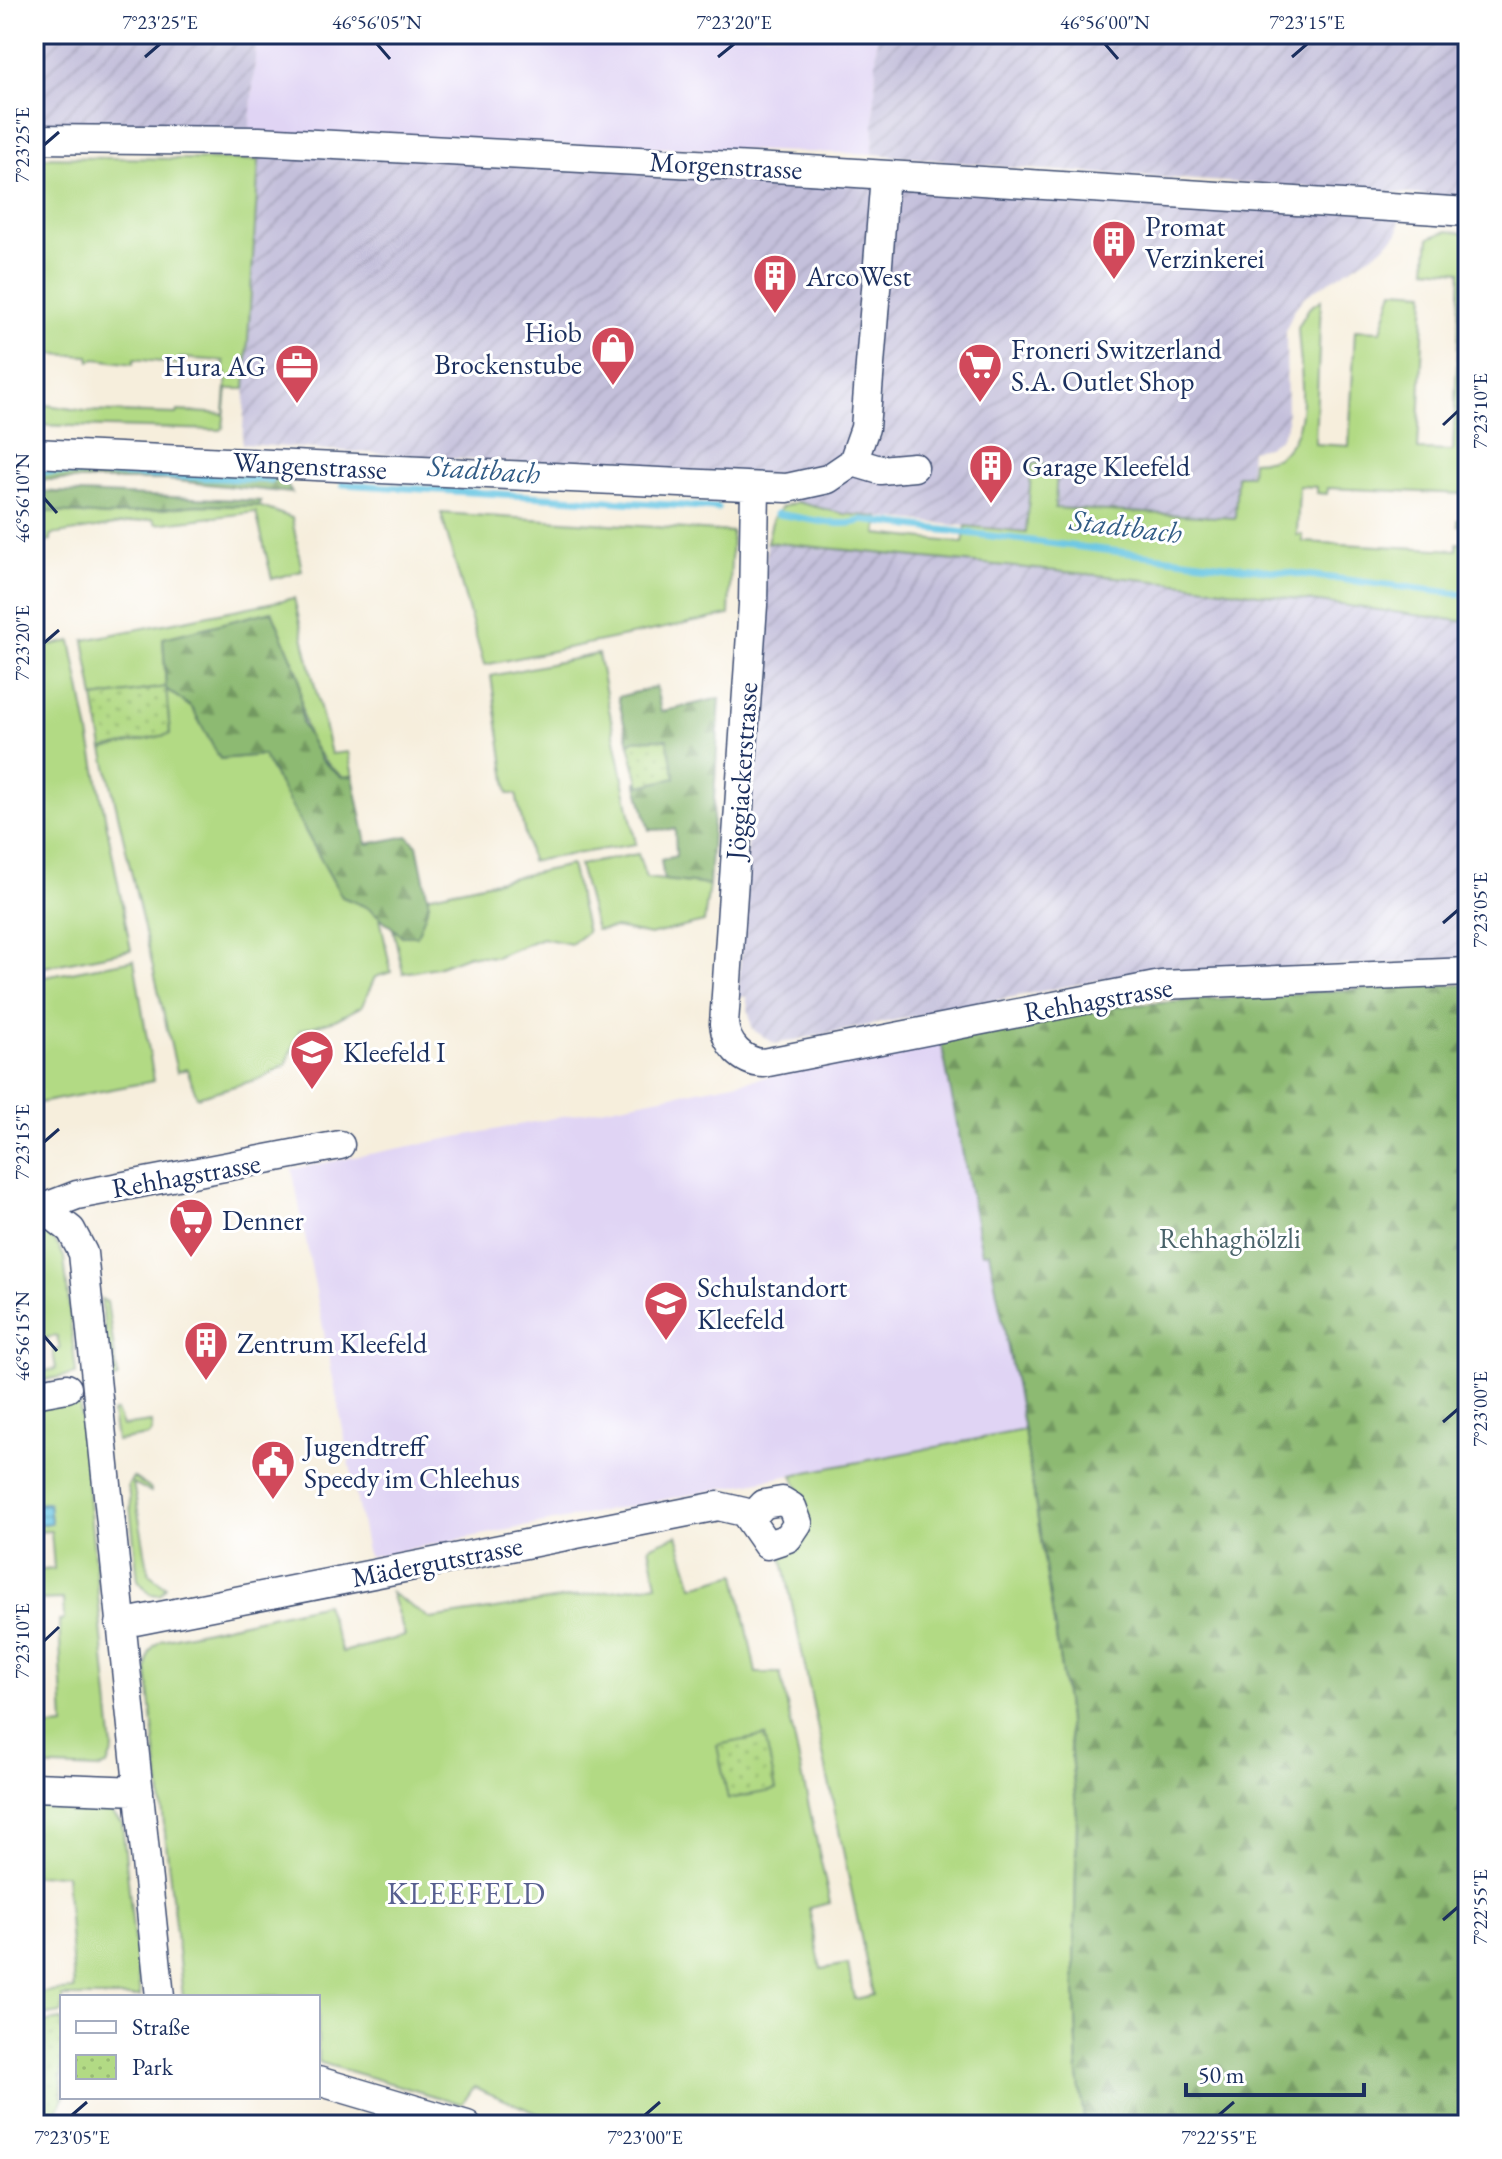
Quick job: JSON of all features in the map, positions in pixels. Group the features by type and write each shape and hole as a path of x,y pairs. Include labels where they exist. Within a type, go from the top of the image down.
{"street":[{"name":"Morgenstrasse","path":"34,139 259,141 885,175 1173,196 1468,212"},
{"path":"885,175 865,428 853,462 880,470 914,467"},
{"name":"Wangenstrasse","path":"34,453 755,488 806,486 828,479 853,462"},
{"name":"Jöggiackerstrasse","path":"736,1051 725,1031 725,999 753,605 755,488"},
{"name":"Rehhagstrasse","path":"736,1051 749,1061 763,1063 1161,985 1468,972"},
{"name":"Rehhagstrasse","path":"39,1207 77,1195 340,1145"},
{"path":"39,1207 71,1230 83,1253 160,1995"},
{"path":"34,1394 67,1388"},
{"name":"Mädergutstrasse","path":"120,1624 718,1506 737,1508 751,1518"},
{"path":"34,1787 139,1791"},
{"path":"320,2082 467,2125"}],"shaded area":[{"path":"34,34 257,34 249,136 34,130"},
{"path":"257,34 877,34 873,154 249,136"},
{"path":"877,34 1468,34 1468,198 1014,168 873,154"},
{"path":"260,148 1401,212 1398,233 1381,249 1304,297 1294,310 1286,330 1287,426 1280,438 1267,447 1251,450 1244,554 844,514 797,502 770,481 242,444"},
{"path":"767,542 1185,584 1468,622 1468,960 1187,972 1171,966 775,1044 752,1029 746,997 738,996"},
{"name":"Schulstandort Kleefeld","path":"941,1043 982,1253 989,1252 1024,1430 368,1557 292,1169"}],"green space":[{"path":"34,157 259,160 245,389 227,389 223,428 34,425 34,403 85,411 224,414 227,374 223,373 224,361 180,358 179,364 134,359 133,364 96,359 90,361 89,356 35,353"},
{"path":"1447,231 1468,234 1468,622 1185,584 767,542 773,518 782,507 797,502 844,514 879,517 877,534 963,543 966,526 1026,532 1032,463 1057,466 1055,508 1235,518 1237,475 1251,475 1252,461 1277,457 1289,446 1296,432 1302,397 1298,327 1309,308 1321,300 1315,444 1349,446 1355,330 1381,331 1393,290 1425,292 1418,450 1453,451 1461,271 1426,268 1429,238","holes":["1299,486 1317,487 1317,493 1327,494 1328,488 1465,494 1464,519 1458,520 1458,526 1464,527 1464,543 1457,543 1457,550 1303,542 1303,535 1297,535"]},
{"path":"34,458 274,465 292,493 168,480 34,480"},
{"path":"34,491 261,501 259,506 196,505 106,516 34,510"},
{"path":"196,505 259,506 292,518 302,571 272,579 256,512 156,524 153,519 51,535 51,540 34,545 34,510 106,516"},
{"path":"441,513 732,532 729,615 484,665"},
{"path":"294,598 331,754 348,752 353,776 343,777 312,744 304,720 299,675 163,638 166,687 94,698 84,640"},
{"path":"272,611 299,675 302,724 321,760 342,777 353,776 367,844 408,836 417,845 429,904 417,936 402,936 369,908 342,897 263,755 220,759 192,708 166,689 163,638"},
{"path":"71,641 131,950 34,969 34,649"},
{"path":"598,654 636,844 531,861 516,794 508,794 491,676"},
{"path":"166,687 170,734 103,749 94,698"},
{"path":"656,687 661,712 720,698 709,885 664,880 661,860 676,856 675,829 649,830 636,781 640,786 675,778 666,739 634,740 629,744 618,697"},
{"path":"166,689 192,708 220,759 263,755 342,897 369,908 380,917 391,972 375,977 362,1006 335,1020 300,1030 286,1064 262,1078 197,1097 187,1069 177,1072 103,749 170,734"},
{"path":"667,739 675,778 640,786 629,744 634,740"},
{"path":"638,854 646,878 709,885 704,922 650,935 616,928 596,930 579,865"},
{"path":"571,865 587,932 571,944 542,938 495,957 469,955 437,967 403,973 393,928 402,936 429,904 427,896"},
{"path":"134,960 154,1081 34,1104 34,979"},
{"name":"Rehhaghölzli","path":"1410,985 1468,985 1468,2125 1085,2125 1078,2076 1074,1959 1077,1818 1066,1701 1024,1430 989,1252 982,1253 941,1041 1118,1006"},
{"path":"34,1230 53,1239 64,1257 76,1374 34,1382 34,1373 56,1369 53,1351 60,1349 57,1336 34,1340 34,1278 38,1276"},
{"path":"101,1299 107,1302 118,1377 111,1382"},
{"path":"79,1398 113,1750 107,1766 97,1769 34,1766 34,1728 64,1726 59,1621 64,1620 63,1599 34,1600 34,1571 54,1569 51,1531 34,1532 34,1521 35,1525 51,1523 49,1503 34,1504 34,1406"},
{"path":"116,1411 122,1426 151,1422 152,1431 148,1436 116,1441 112,1413"},
{"path":"1024,1430 1066,1702 1077,1818 1074,1959 1078,2076 1085,2125 565,2125 474,2087 462,2104 320,2063 320,1995 183,1995 147,1670 148,1656 154,1646 162,1640 325,1604 342,1652 405,1636 391,1593 431,1619 657,1584 649,1547 677,1535 693,1586 736,1574 756,1673 780,1673 830,1903 809,1908 821,1969 848,1964 854,1999 873,1995 780,1546 808,1528 807,1504 792,1475"},
{"path":"133,1477 151,1489 151,1492 133,1483 149,1574 166,1587 160,1595 150,1594 138,1580 128,1486"},
{"path":"765,1736 776,1790 728,1799 717,1745"},
{"path":"34,1805 106,1808 122,1823 140,1995 60,1995 60,2013 34,2017 34,1984 35,1993 74,1990 66,1874 34,1876"},
{"path":"60,2020 60,2099 64,2099 49,2125 34,2125 34,2024"}],"water":[{"path":"49,1503 51,1523 35,1525 34,1504"}],"waterway":[{"name":"Stadtbach","path":"34,471 270,480"},
{"name":"Stadtbach","path":"343,484 718,508"},
{"name":"Stadtbach","path":"777,514 844,524 862,520 1468,595"}],"place":[{"name":"Promat Verzinkerei","path":"1114,281"},
{"name":"ArcoWest","path":"775,315"},
{"name":"Hiob Brockenstube","path":"613,387"},
{"name":"Froneri Switzerland S.A. Outlet Shop","path":"980,404"},
{"name":"Hura AG","path":"297,405"},
{"name":"Garage Kleefeld","path":"991,505"},
{"name":"Kleefeld I","path":"312,1091"},
{"name":"Denner","path":"191,1259"},
{"name":"Schulstandort Kleefeld","path":"666,1342"},
{"name":"Zentrum Kleefeld","path":"206,1382"},
{"name":"Jugendtreff Speedy im Chleehus","path":"273,1501"}],"district":[{"name":"KLEEFELD","path":"467,1893"}]}
